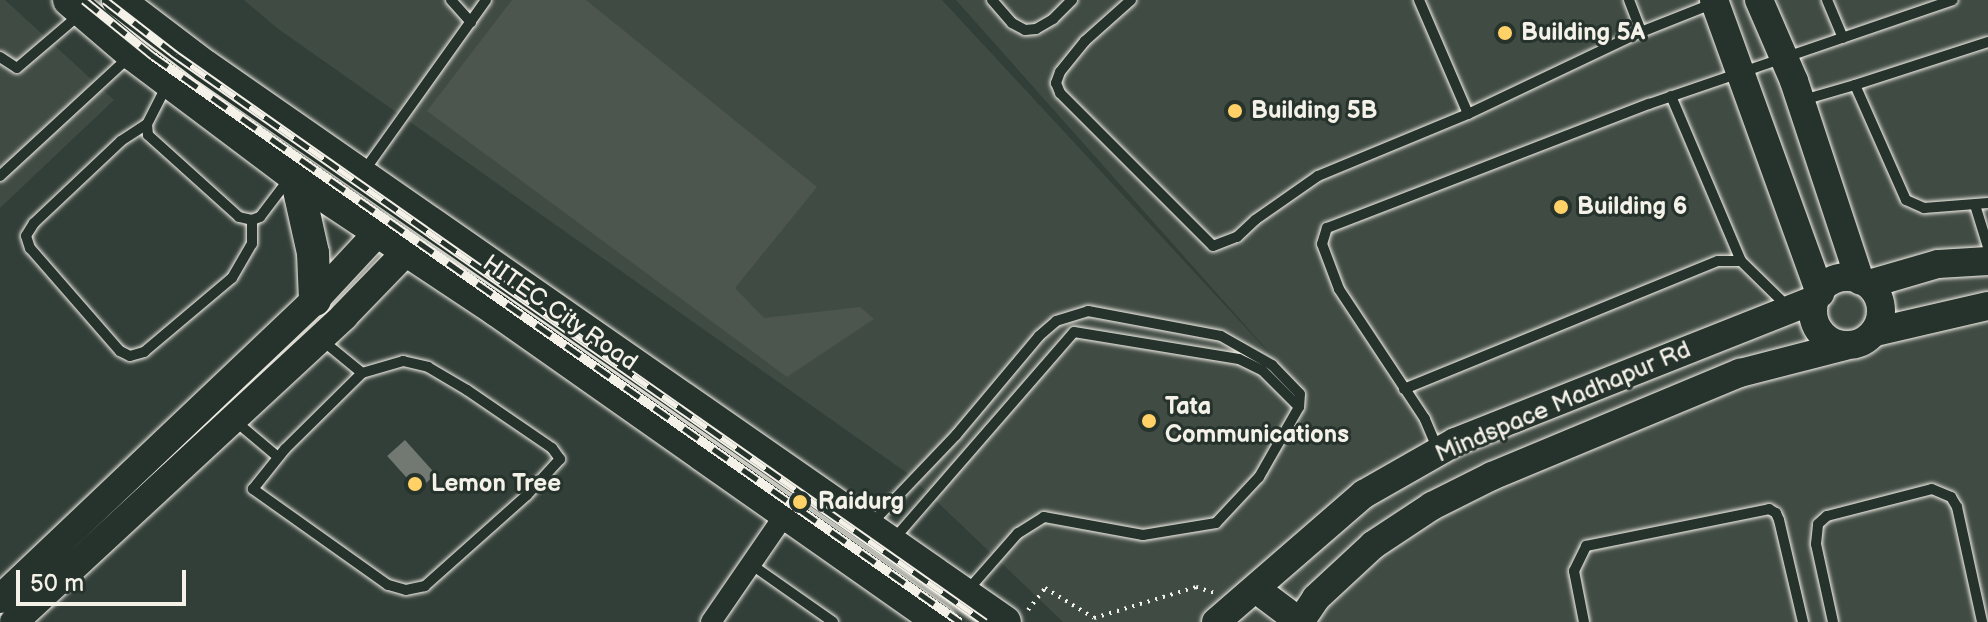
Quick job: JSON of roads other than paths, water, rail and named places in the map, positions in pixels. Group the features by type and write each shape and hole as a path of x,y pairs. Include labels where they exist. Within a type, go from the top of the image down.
{"main road":[{"name":"HITEC City Road","path":"118,0 160,34 361,175 1005,622"},
{"name":"HITEC City Road","path":"75,6 132,54 294,176 380,230 940,622"},
{"path":"294,176 313,253 315,300"}],"street":[{"path":"1759,0 1785,58 1864,282"},
{"path":"1715,1 1744,73 1818,331 1830,342 1845,346"},
{"path":"0,599 315,300 380,230"},
{"path":"14,622 320,337 408,250"},
{"path":"1864,282 1938,264 1988,261"},
{"path":"1808,301 1828,283 1849,276 1864,282 1878,294 1882,307 1875,332"},
{"name":"Mindspace Madhapur Rd","path":"1216,622 1364,494 1439,451 1808,301"},
{"path":"1256,589 1300,622 1316,598 1364,553 1432,506 1492,476 1740,373 1862,343 1875,332 1988,306"},
{"path":"711,622 786,513"},
{"path":"1329,524 1364,553"}],"lane":[{"path":"451,0 471,22"},
{"path":"361,175 486,0"},
{"path":"992,0 1012,23 1025,30 1036,29 1053,19 1072,0"},
{"path":"1131,0 1085,41 1060,72 1056,83 1060,93 1213,246 1237,237 1255,220 1318,176 1468,114 1641,32 1715,1"},
{"path":"1419,0 1468,114"},
{"path":"1629,0 1641,32"},
{"path":"1827,0 1843,38"},
{"path":"1439,451 1425,419 1339,289 1322,244 1327,228 1671,96 1953,0"},
{"path":"0,57 17,68 75,6"},
{"path":"1801,101 1988,42"},
{"path":"0,176 132,54"},
{"path":"169,81 147,124 121,141 34,223 26,236 30,248 120,351 130,356 144,352 232,278 252,244 252,220"},
{"path":"1855,85 1906,200 1924,208 1988,203"},
{"path":"1671,96 1741,261"},
{"path":"147,124 148,135 154,144 239,217 252,220 260,217 294,176"},
{"path":"1975,205 1988,247"},
{"path":"1404,389 1718,261 1741,261 1808,301"},
{"path":"880,535 956,435 1039,336 1056,321 1088,311 1221,336 1272,365 1300,394 1299,407 1259,477 1216,523 1143,535 1044,517 1014,538 964,595"},
{"path":"880,535 940,490 1074,332 1239,359 1262,370 1299,407"},
{"path":"320,337 362,373"},
{"path":"403,361 428,367 552,448 560,459 527,495 425,586 406,590 388,585 253,489 278,457 362,373 403,361"},
{"path":"232,418 278,457"},
{"path":"1833,622 1816,544 1818,524 1827,516 1932,489 1951,497 1957,507 1982,622"},
{"path":"1584,622 1574,581 1580,554 1586,546 1769,509 1776,513 1779,520 1803,622"},
{"path":"752,565 833,622"}],"railway":[{"path":"84,0 153,56 960,622"},
{"path":"105,0 176,55 985,622"}],"place":[{"name":"Building 5A","path":"1505,33"},
{"name":"Building 5B","path":"1235,111"},
{"name":"Building 6","path":"1561,207"},
{"name":"Tata Communications","path":"1149,421"},
{"name":"Lemon Tree","path":"415,484"},
{"name":"Raidurg","path":"800,502"}]}
